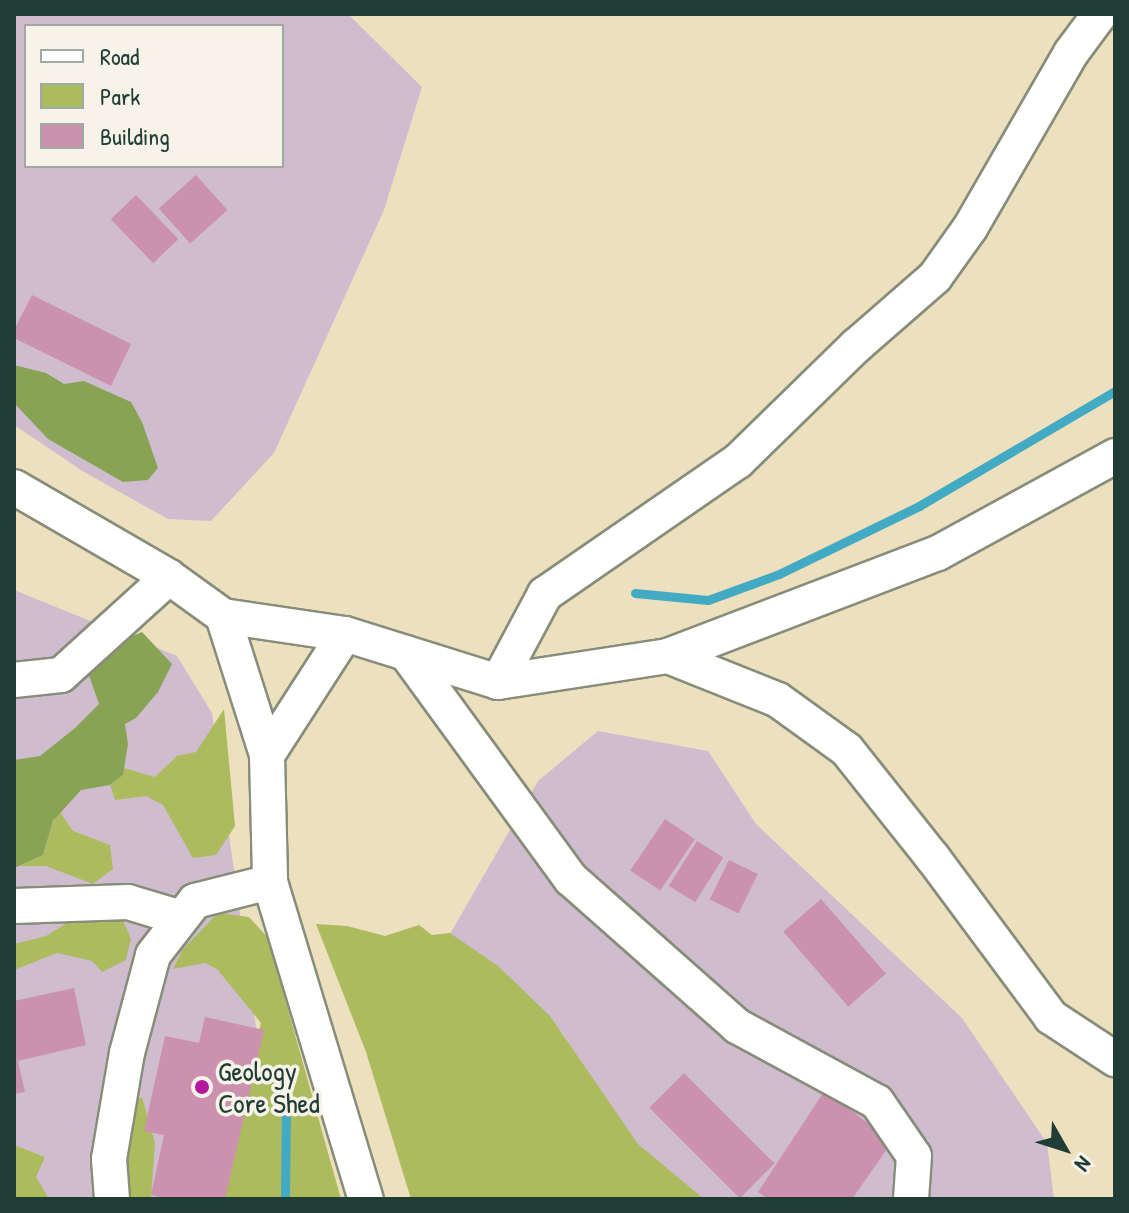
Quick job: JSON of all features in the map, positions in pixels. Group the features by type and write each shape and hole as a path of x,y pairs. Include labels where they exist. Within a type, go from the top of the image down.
{"street":[{"path":"498,682 545,594 738,461 856,346 935,277 970,228 1071,53 1100,14"},
{"path":"14,487 169,577 223,616 345,634 498,682 668,656 938,553 1115,456"},
{"path":"14,680 61,675 169,577"},
{"path":"223,616 267,755 270,882 366,1199"},
{"path":"267,755 345,634"},
{"path":"406,653 571,879 737,1026 877,1102 914,1156 911,1199"},
{"path":"668,656 778,700 847,750 933,858 1051,1017 1115,1059"},
{"path":"112,1199 109,1159 127,1053 153,955 195,901 270,882"},
{"path":"14,906 128,902 181,918"}],"shaded area":[{"path":"14,14 348,14 422,87 384,210 274,453 211,521 168,519 84,472 14,425"},
{"path":"14,590 177,656 212,713 260,1056 238,1199 14,1199"},
{"path":"598,731 708,751 756,824 962,1018 1047,1143 1054,1199 672,1199 627,1157 563,1034 450,934 538,781"}],"green space":[{"path":"14,365 46,373 64,384 84,381 131,402 142,422 158,468 148,480 123,482 48,439 14,403"},
{"path":"142,632 172,664 158,692 136,718 125,724 128,744 123,775 110,785 81,790 53,821 43,855 14,868 14,760 40,756 99,704 86,667 99,650"},
{"path":"224,709 235,826 216,855 193,858 163,805 146,796 115,800 110,785 123,775 124,768 155,777 177,756 196,752"},
{"path":"60,812 73,831 110,845 113,869 93,884 46,866 19,866 43,855 53,822"},
{"path":"107,913 123,920 131,939 126,960 102,972 92,961 57,953 14,970 14,944 46,936 72,920"},
{"path":"218,913 249,917 268,938 341,1199 171,1199 230,1137 261,1023 217,969 205,963 173,969 183,949"},
{"path":"316,924 347,926 385,936 419,925 432,935 450,933 498,966 550,1016 638,1144 704,1199 411,1199 366,1052"},
{"path":"142,1097 155,1143 151,1199 129,1199 122,1174 132,1103"},
{"path":"14,1145 45,1157 36,1177 49,1199 14,1198"}],"building":[{"path":"196,175 227,210 190,243 159,208"},
{"path":"136,195 178,239 153,263 111,219"},
{"path":"32,295 131,344 111,386 14,338 14,330"},
{"path":"665,819 695,839 660,891 630,870"},
{"path":"697,841 723,857 695,902 669,886"},
{"path":"729,860 758,874 738,914 710,900"},
{"path":"821,899 886,974 848,1007 783,932"},
{"path":"74,988 86,1045 18,1061 25,1092 14,1094 14,1001"},
{"name":"Geology Core Shed","path":"205,1017 264,1030 225,1199 169,1199 151,1195 164,1135 144,1131 165,1036 199,1043"},
{"path":"684,1073 775,1164 740,1198 649,1108"},
{"path":"825,1090 892,1142 852,1199 768,1199 758,1192"}],"waterway":[{"path":"635,593 708,600 779,574 919,506 1115,391"},
{"path":"285,1199 286,1096"}],"place":[{"name":"Geology Core Shed","path":"202,1087"}]}
